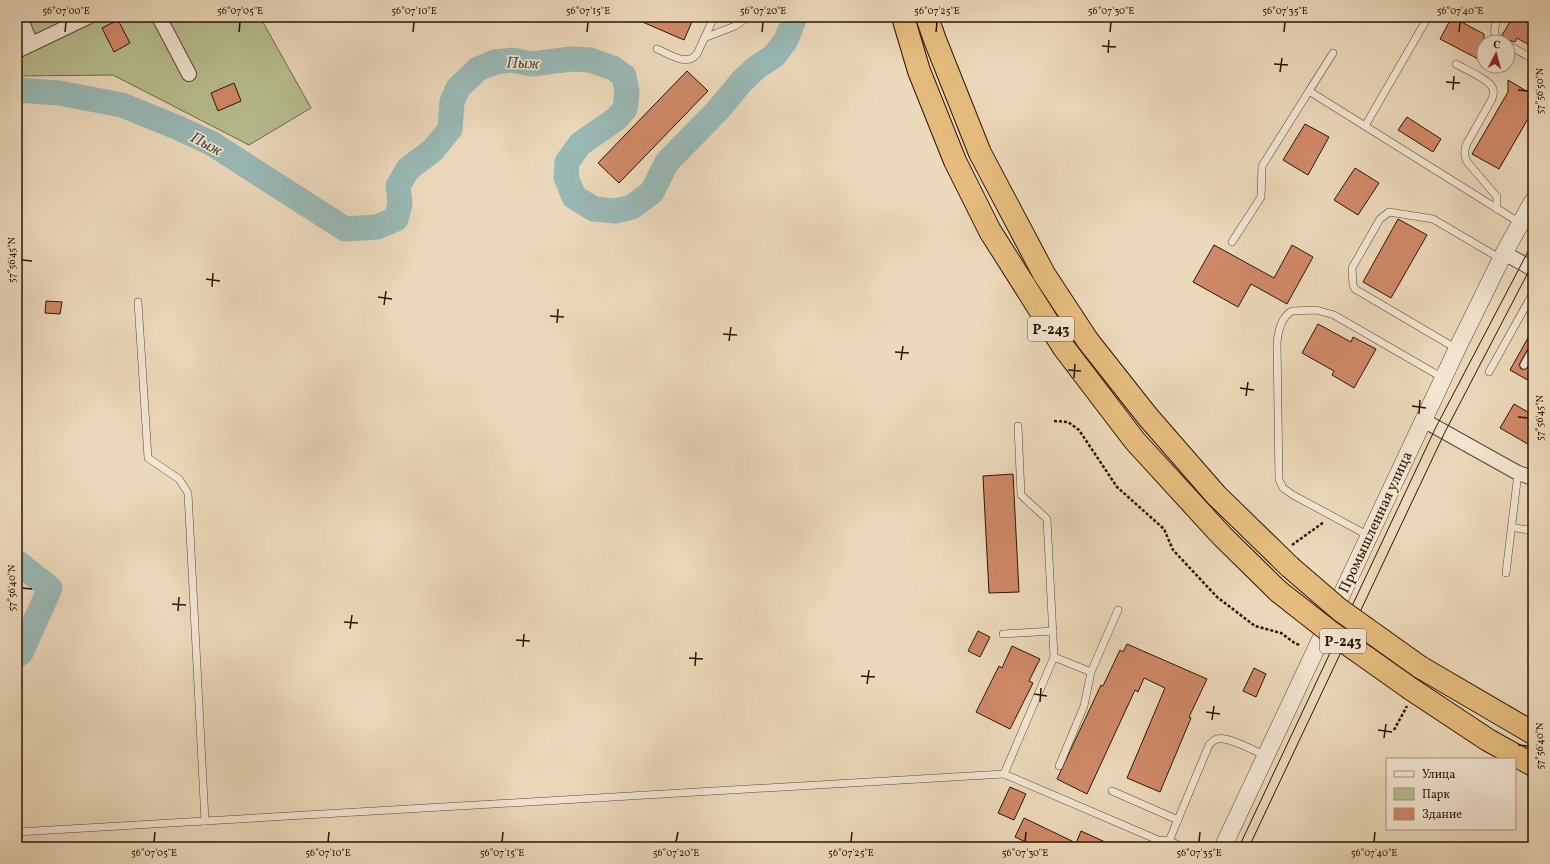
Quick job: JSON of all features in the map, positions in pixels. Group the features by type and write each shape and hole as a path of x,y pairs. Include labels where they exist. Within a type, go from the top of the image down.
{"highway":[{"name":"Р-243","path":"903,17 919,72 959,168 990,231 1064,348 1135,441 1222,536 1278,590 1410,695 1533,765"},
{"name":"Р-243","path":"927,17 934,40 980,153 1048,281 1088,341 1148,417 1216,495 1290,567 1340,610 1420,667 1533,733"}],"street":[{"path":"20,17 30,44"},
{"path":"17,50 88,17"},
{"path":"159,17 189,74"},
{"name":"Промышленная улица","path":"1224,847 1443,378 1502,256 1533,201"},
{"path":"1502,256 1533,269"},
{"path":"1423,420 1518,473 1533,478"}],"lane":[{"path":"657,49 688,60 694,59 714,17"},
{"path":"704,38 735,26 748,17"},
{"path":"1365,126 1428,17"},
{"path":"1494,34 1493,30 1499,17"},
{"path":"1516,49 1533,59"},
{"path":"1232,242 1261,197 1262,166 1333,53"},
{"path":"1456,64 1492,86 1494,92 1492,99 1466,145 1464,157 1497,197 1497,209"},
{"path":"1309,91 1520,223"},
{"path":"1457,349 1355,289 1353,285 1352,268 1380,219 1389,212 1433,219 1502,256"},
{"path":"1489,372 1533,293"},
{"path":"138,302 148,458 179,479 188,493 205,821"},
{"path":"1369,536 1293,495 1283,488 1279,480 1277,343 1280,326 1288,313 1292,311 1325,312 1443,378"},
{"path":"1524,365 1533,349"},
{"path":"1004,774 1054,657 1047,519 1021,495 1018,426"},
{"path":"1506,573 1518,473"},
{"path":"1511,527 1533,531"},
{"path":"1059,766 1084,706 1091,672 1118,610"},
{"path":"1003,634 1053,631"},
{"path":"1054,657 1091,672"},
{"path":"1169,840 1209,745 1213,740 1218,738 1226,739 1266,756"},
{"path":"17,832 1004,774 1157,843 1169,840 1184,847"},
{"path":"1112,791 1178,820"}],"path":[{"path":"1054,421 1068,422 1079,430 1117,487 1164,529 1173,550 1218,597 1255,626 1281,633 1296,644 1317,647"},
{"path":"1292,546 1318,526"},
{"path":"1394,730 1410,695"}],"green space":[{"path":"17,17 260,17 311,108 249,145 113,75 17,76"}],"building":[{"path":"631,17 694,17 684,40"},
{"path":"1452,17 1484,34 1476,34 1476,58 1440,39"},
{"path":"1513,17 1533,17 1533,47 1517,38 1516,40 1516,34 1503,34"},
{"path":"118,20 130,43 114,52 102,28"},
{"path":"687,71 708,91 619,183 598,163"},
{"path":"1508,80 1533,95 1533,110 1499,169 1472,154 1508,92"},
{"path":"234,83 241,101 218,111 211,93"},
{"path":"1407,117 1441,139 1433,152 1398,130"},
{"path":"1305,124 1329,137 1308,175 1283,160"},
{"path":"1355,168 1379,183 1358,215 1334,200"},
{"path":"1398,219 1427,235 1391,298 1363,282"},
{"path":"1214,245 1274,278 1292,245 1313,257 1287,304 1251,284 1238,307 1193,282"},
{"path":"46,301 62,302 60,314 45,313"},
{"path":"1318,324 1351,342 1353,337 1376,349 1354,388 1332,375 1334,371 1302,353"},
{"path":"1533,329 1533,344 1529,347 1519,365 1521,369 1526,369 1533,359 1533,383 1510,370"},
{"path":"1514,404 1533,415 1533,447 1500,428"},
{"path":"1013,474 1019,592 989,593 983,476"},
{"path":"978,631 990,637 980,657 968,651"},
{"path":"1127,644 1207,679 1189,717 1191,718 1160,792 1127,778 1165,688 1144,678 1138,692 1135,690 1087,794 1057,779 1101,685 1103,686 1120,650 1123,652"},
{"path":"1012,646 1040,659 1029,681 1033,683 1010,729 976,712 999,666 1002,668"},
{"path":"1254,668 1266,674 1256,697 1243,691"},
{"path":"1010,787 1026,794 1014,820 998,813"},
{"path":"1024,818 1076,843 1081,831 1116,847 1036,847 1015,837"}],"waterway":[{"name":"Пыж","path":"17,90 59,93 122,105 176,127 211,143 345,229 377,227 396,219 400,204 398,186 408,169 433,150 450,129 452,102 458,88 478,69 495,62 512,60 532,64 571,59 590,60 613,68 624,76 627,93 625,109 616,119 580,144 567,162 566,177 574,197 594,209 615,211 632,207 652,192 667,162 718,110 742,81 757,67 774,56 786,40 795,17"},
{"name":"Пыж","path":"17,562 50,588 21,653 17,655"}],"tram line":[{"path":"1239,847 1436,427 1533,242"},
{"path":"1249,847 1445,432 1533,263"}]}
